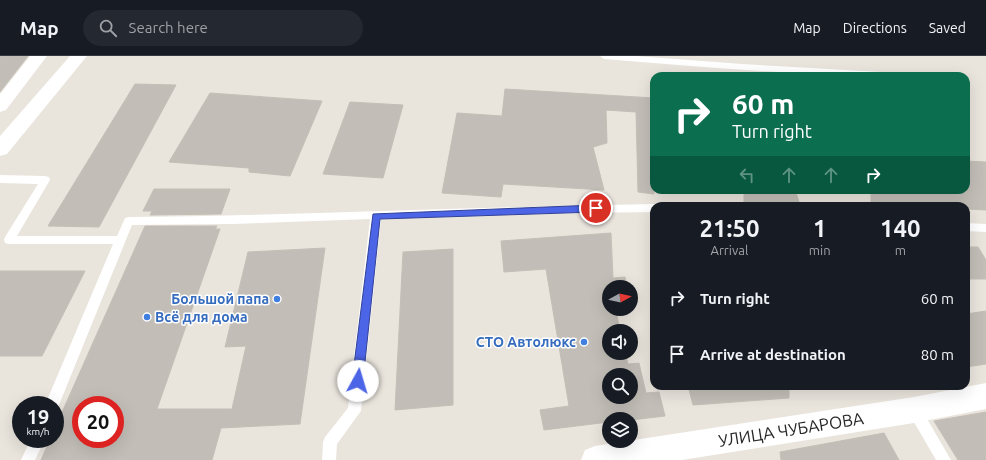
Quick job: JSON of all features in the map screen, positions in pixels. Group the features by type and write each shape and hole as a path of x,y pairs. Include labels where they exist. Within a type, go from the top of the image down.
{"street":[{"path":"0,106 39,56"},
{"path":"0,148 78,56"},
{"name":"УЛИЦА ЧУБАРОВА","path":"595,460 914,410 986,396"}],"lane":[{"path":"604,56 829,72"},
{"path":"0,179 45,180 9,240 120,240"},
{"path":"56,396 129,221 232,220 524,210 650,208"},
{"path":"329,460 330,442 354,411 376,216"},
{"path":"970,227 986,228"},
{"path":"914,410 944,460"},
{"path":"28,460 34,448"}],"building":[{"path":"0,56 28,56 0,92"},
{"path":"135,84 176,85 99,227 48,226"},
{"path":"505,89 650,98 650,194 638,192 636,112 606,110 607,143 593,147 604,190 503,184 501,197 442,193 457,113 502,116"},
{"path":"210,93 322,101 290,176 249,172 249,168 169,162"},
{"path":"350,102 403,105 383,178 323,174"},
{"path":"970,161 986,162 986,210 970,209 970,202 871,202 871,194 970,194"},
{"path":"154,189 230,189 221,214 150,215 152,211 143,211"},
{"path":"744,194 796,194 799,202 744,202"},
{"name":"Всё для дома","path":"145,226 217,226 215,229 220,229 157,409 232,409 246,346 225,347 248,252 325,248 300,424 221,428 212,460 41,460 46,448 64,448 64,408"},
{"name":"СТО Автолюкс","path":"611,233 613,278 625,277 626,280 602,280 602,316 617,316 619,324 602,324 602,360 627,360 628,364 639,363 646,393 659,392 665,416 638,419 638,412 602,412 602,423 544,430 540,410 569,406 546,269 504,272 501,241"},
{"path":"970,247 978,247 986,260 986,279 970,279"},
{"path":"453,249 453,405 395,410 403,252"},
{"path":"0,271 85,271 42,356 0,356"},
{"path":"986,311 986,364 970,366 970,313"},
{"path":"689,390 789,390 789,398 693,405"},
{"path":"986,412 986,460 958,460 934,421"},
{"path":"884,433 899,460 781,460 780,452"}],"place":[{"name":"Большой папа","path":"277,299"},
{"name":"Всё для дома","path":"147,317"},
{"name":"СТО Автолюкс","path":"584,342"}],"route":[{"path":"358,381 376,216 596,208"}]}
